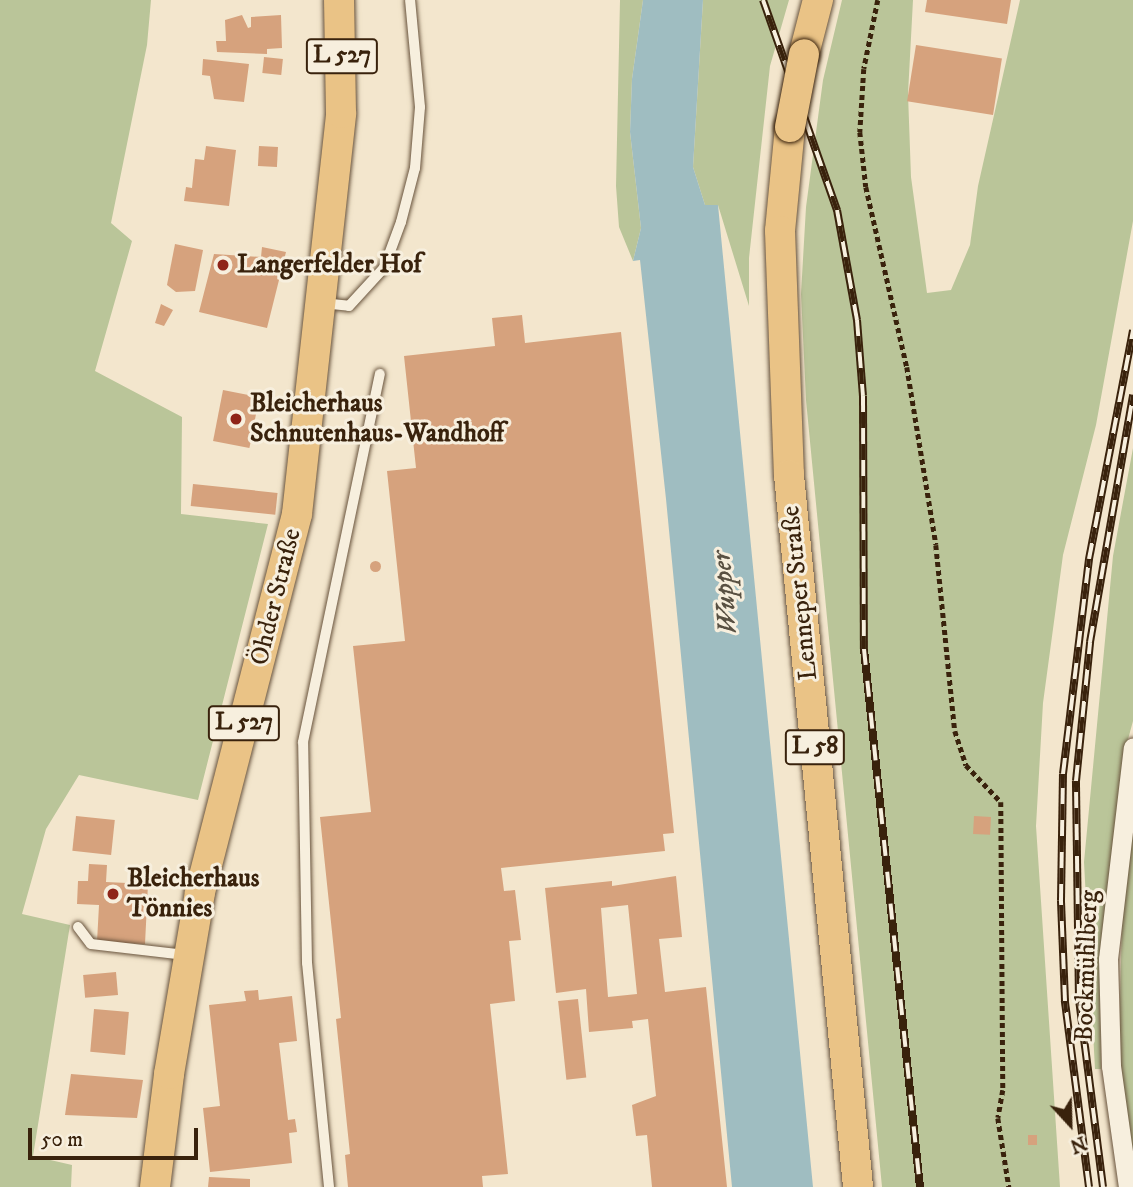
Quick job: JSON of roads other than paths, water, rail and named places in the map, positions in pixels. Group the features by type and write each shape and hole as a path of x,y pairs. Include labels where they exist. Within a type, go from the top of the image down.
{"main road":[{"name":"Öhder Straße","path":"155,1187 200,892 297,514 341,113 339,0"},
{"name":"Lenneper Straße","path":"818,0 790,127 780,231 789,475 858,1187"}],"street":[{"name":"Bockmühlberg","path":"1128,1187 1111,1066 1108,959 1133,747"}],"lane":[{"path":"320,303 349,306 384,268 401,222 415,169 420,107 410,0"},
{"path":"329,1187 307,963 303,742 380,374"},
{"path":"78,927 90,944 189,956"}],"water":[{"name":"Wupper","path":"643,0 703,0 693,167 705,205 718,205 813,1187 732,1187 666,499 640,260 633,261 641,228 630,132 632,79"}],"railway":[{"path":"763,0 837,210 857,320 863,396 864,649 920,1187"},
{"path":"1089,1187 1065,1001 1061,900 1063,774 1089,559 1133,330"},
{"path":"1103,1187 1079,1000 1076,781 1090,642 1133,395"}],"place":[{"name":"Langerfelder Hof","path":"223,265"},
{"name":"Bleicherhaus Schnutenhaus-Wandhoff","path":"236,419"},
{"name":"Bleicherhaus Tönnies","path":"113,894"}]}
